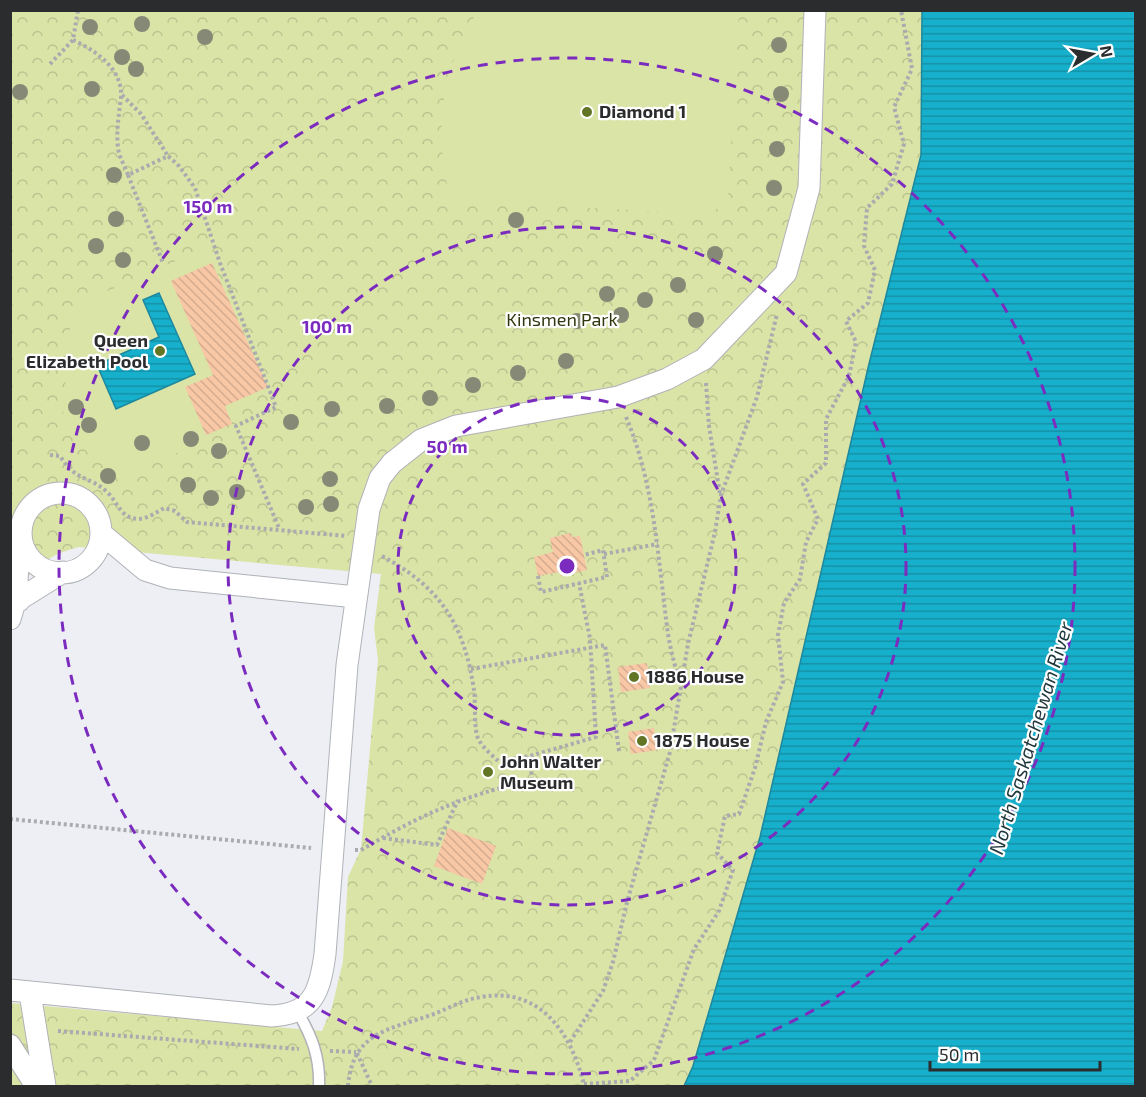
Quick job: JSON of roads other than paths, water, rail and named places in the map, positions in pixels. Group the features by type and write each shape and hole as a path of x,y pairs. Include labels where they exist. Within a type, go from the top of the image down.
{"street":[{"path":"45,1086 37,1030 20,992 272,1016 297,1011 314,997 322,974 346,677 356,597 369,509 380,478 392,463 421,440 456,426 618,397 667,379 704,359 786,273 809,188 815,10"},
{"path":"62,493 74,495 90,505 100,522 102,534 99,548 81,568 63,572 15,610 21,534 23,521 29,509 38,500 62,493"},
{"path":"21,534 24,547 31,559 42,567 63,572"},
{"path":"102,534 145,570 170,578 356,597"},
{"path":"10,1045 36,1086"}],"lane":[{"path":"297,1011 311,1035 319,1062 319,1086"}],"water":[{"name":"North Saskatchewan River","path":"922,11 1135,11 1135,1086 684,1086 693,1066 760,837 868,368 921,155"},
{"path":"159,293 195,374 116,409 97,365 159,337 143,300"}],"place":[{"name":"Diamond 1","path":"587,112"},
{"name":"Queen Elizabeth Pool","path":"160,351"},
{"name":"1886 House","path":"634,677"},
{"name":"1875 House","path":"642,741"},
{"name":"John Walter Museum","path":"488,772"}],"park label":[{"name":"Kinsmen Park","path":"562,320"}]}
